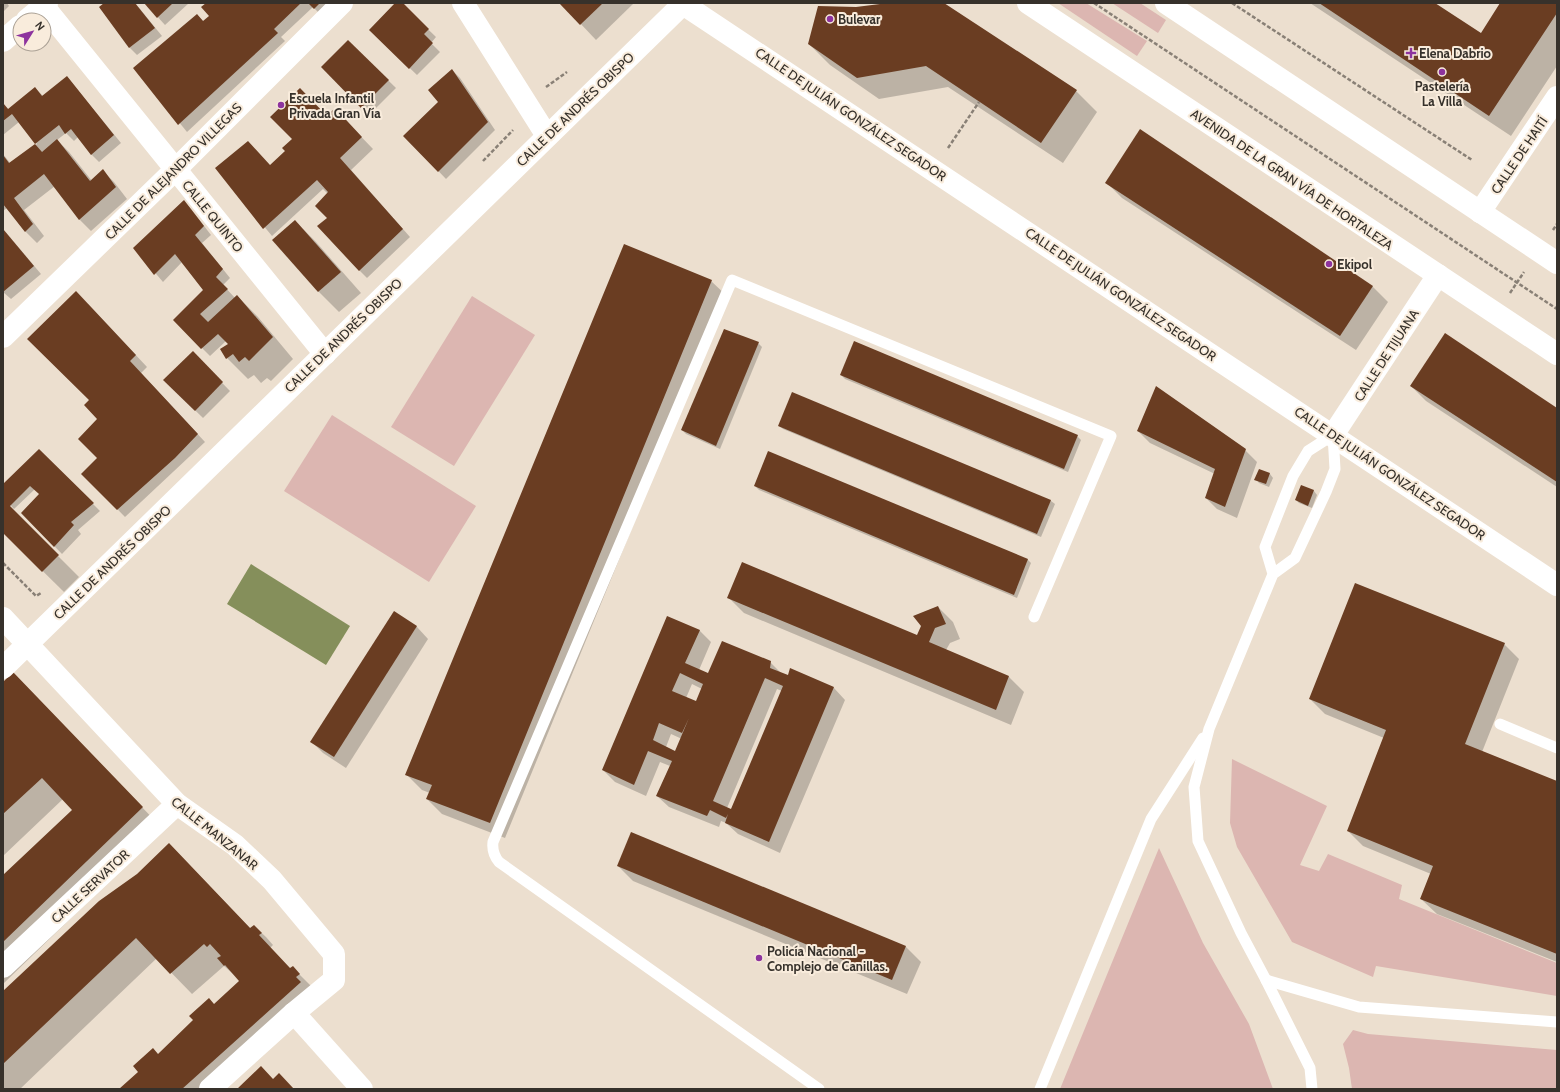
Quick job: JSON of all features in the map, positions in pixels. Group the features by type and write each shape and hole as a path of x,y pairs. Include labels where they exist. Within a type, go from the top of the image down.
{"street":[{"name":"CALLE DE ALEJANDRO VILLEGAS","path":"3,337 175,170 342,3"},
{"path":"463,3 547,136"},
{"name":"CALLE DE ANDRÉS OBISPO","path":"3,668 684,3"},
{"name":"CALLE DE JULIÁN GONZÁLEZ SEGADOR","path":"684,3 1557,585"},
{"name":"AVENIDA DE LA GRAN VÍA DE HORTALEZA","path":"1028,3 1557,354"},
{"path":"1166,3 1557,263"},
{"name":"CALLE QUINTO","path":"44,4 175,170 325,354"},
{"path":"36,12 44,4"},
{"path":"3,41 12,33"},
{"name":"CALLE DE HAITÍ","path":"1480,212 1557,97"},
{"name":"CALLE DE TIJUANA","path":"1333,435 1438,275"},
{"name":"CALLE MANZANAR","path":"3,618 177,804 235,845 272,880 334,954 334,980 294,1013"},
{"name":"CALLE SERVATOR","path":"3,967 177,804"},
{"path":"210,1089 294,1013 362,1089"}],"lane":[{"path":"819,1089 499,862 494,857 492,850 492,842 732,280 1111,436 1034,617"},
{"path":"1273,574 1265,547 1293,476 1308,451 1333,435 1335,469 1326,492 1295,558 1273,574 1209,729 1194,787 1198,841 1241,934 1310,1068 1312,1089"},
{"path":"1500,724 1557,748"},
{"path":"1040,1089 1151,819 1209,729"},
{"path":"1266,980 1359,1007 1557,1022"}],"path":[{"path":"1094,3 1557,309"},
{"path":"1232,3 1472,160"},
{"path":"948,148 979,102"},
{"path":"480,164 514,128 511,124"},
{"path":"3,562 36,596 48,590"}],"shaded area":[{"path":"1058,3 1086,3 1147,41 1137,56"},
{"path":"1112,3 1140,3 1166,20 1158,33"},
{"path":"472,296 535,335 454,466 391,427"},
{"path":"332,415 476,506 429,582 284,491"},
{"path":"251,564 350,626 326,665 227,604"},
{"path":"1232,759 1327,806 1300,865 1319,871 1328,854 1402,885 1399,899 1557,963 1557,996 1376,966 1373,977 1292,942 1237,847 1230,823"},
{"path":"1159,848 1203,943 1249,1024 1273,1089 1060,1089"},
{"path":"1353,1030 1368,1034 1557,1050 1557,1089 1352,1089 1343,1044"}],"building":[{"path":"104,3 135,3 155,28 129,48 99,7"},
{"path":"144,3 173,3 157,18"},
{"path":"206,3 301,3 274,29 278,33 178,125 133,68 197,14 203,21 209,16 201,7"},
{"path":"308,3 320,3 314,9"},
{"path":"395,3 403,3 429,29 424,34 433,43 409,69 369,30"},
{"path":"559,3 603,3 580,25"},
{"path":"888,3 944,3 1077,90 1041,143 926,66 857,78 808,44 818,6 856,7"},
{"path":"1319,3 1435,3 1481,33 1500,3 1557,3 1557,13 1489,116"},
{"path":"348,40 389,80 361,108 321,67"},
{"path":"452,69 488,122 438,172 403,136 438,102 428,90"},
{"path":"67,76 114,135 91,155 71,129 65,134 59,125 35,144 12,114 3,121 3,103 8,109 35,87 42,96"},
{"path":"300,88 327,116 335,108 362,137 340,158 403,229 359,271 317,226 327,218 315,206 328,192 317,180 263,229 215,168 248,141 270,165 285,151 282,148 292,139 270,117"},
{"path":"1140,129 1373,286 1340,336 1105,183"},
{"path":"57,139 90,181 103,169 116,187 79,220 44,174 14,198 33,224 25,232 3,204 3,155 9,163 35,144 42,152"},
{"path":"184,200 204,226 195,235 223,269 216,277 228,289 200,314 208,322 237,295 273,337 249,361 245,357 239,362 233,354 226,359 220,349 228,344 218,334 201,349 173,320 203,290 175,254 154,275 133,248"},
{"path":"295,220 341,272 318,292 272,240"},
{"path":"3,229 34,266 3,292"},
{"path":"624,244 712,280 490,823 426,799 432,785 405,775"},
{"path":"76,291 136,355 130,361 198,434 175,458 117,510 81,474 97,458 78,439 97,419 84,405 89,400 27,339"},
{"path":"724,329 759,342 716,446 681,430"},
{"path":"1445,333 1557,408 1557,482 1410,386"},
{"path":"854,341 1078,435 1064,469 840,375"},
{"path":"193,351 223,382 195,411 163,380"},
{"path":"1156,386 1246,449 1225,507 1205,498 1215,469 1137,431"},
{"path":"792,392 1051,500 1037,534 778,426"},
{"path":"39,449 94,503 71,522 74,525 54,547 21,513 39,494 30,486 10,506 59,555 42,572 3,533 3,484"},
{"path":"768,451 1028,559 1014,595 754,486"},
{"path":"1259,469 1270,473 1266,484 1254,480"},
{"path":"1301,485 1314,490 1308,506 1295,500"},
{"path":"742,562 917,635 921,626 913,616 938,606 946,624 935,628 929,642 1009,676 996,710 727,598"},
{"path":"1355,583 1505,643 1465,744 1557,781 1557,954 1420,899 1433,866 1347,831 1386,730 1309,699"},
{"path":"394,611 417,626 334,757 310,742"},
{"path":"667,616 700,630 685,663 708,673 722,641 771,661 770,668 788,675 790,668 834,687 769,842 725,823 728,814 726,818 710,810 707,816 656,796 672,761 648,751 634,785 602,770","holes":["680,673 703,684 696,701 672,691","765,678 783,686 731,809 713,801","689,718 675,751 653,740 659,723 682,733"]},
{"path":"13,672 143,807 3,942 3,875 72,810 42,778 3,814 3,682"},
{"path":"631,832 906,946 892,980 617,866"},
{"path":"169,843 250,928 254,925 262,933 259,935 290,968 293,966 300,974 296,977 301,982 182,1089 119,1089 138,1072 133,1066 153,1048 158,1054 193,1020 189,1016 209,998 214,1004 239,981 217,958 221,956 210,944 207,947 204,944 170,974 136,938 3,1064 3,991 99,901 137,874"},
{"path":"261,1066 273,1079 279,1073 294,1089 237,1089"}],"place":[{"name":"Bulevar","path":"830,19"},
{"name":"Elena Dabrio","path":"1411,53"},
{"name":"Pastelería La Villa","path":"1442,72"},
{"name":"Escuela Infantil Privada Gran Vía","path":"281,105"},
{"name":"Ekipol","path":"1329,264"},
{"name":"Policía Nacional - Complejo de Canillas.","path":"759,958"}]}
